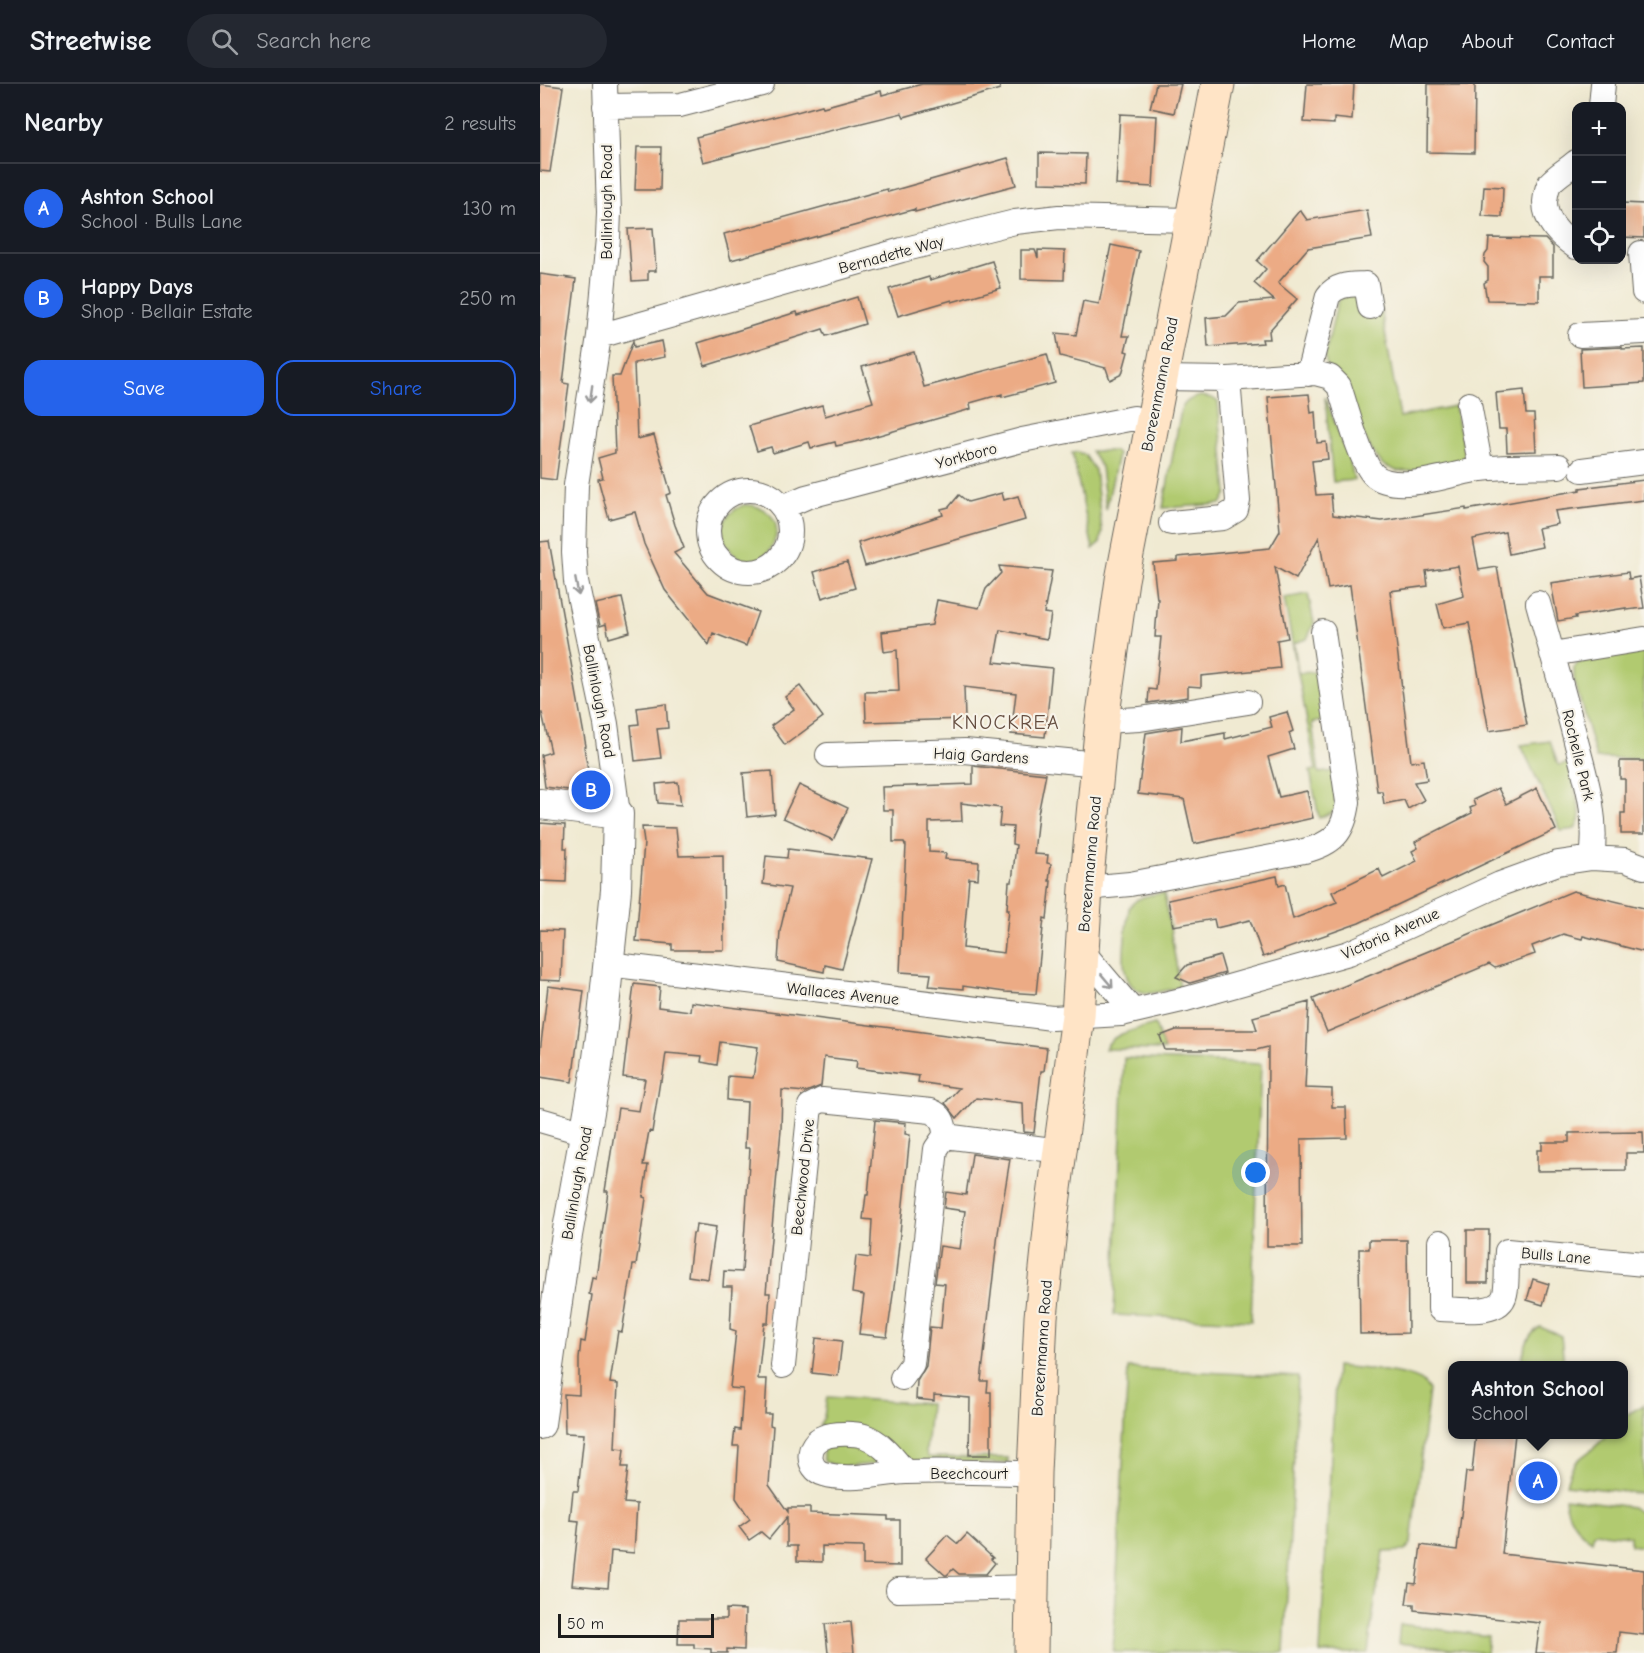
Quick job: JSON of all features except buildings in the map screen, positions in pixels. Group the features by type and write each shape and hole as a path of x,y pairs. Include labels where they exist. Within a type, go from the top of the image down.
{"main road":[{"name":"Boreenmanna Road","path":"1031,1653 1034,1473 1041,1317 1052,1211 1078,1016 1086,888 1102,721 1122,580 1218,84"}],"street":[{"path":"605,95 681,105 762,84"},
{"path":"1601,102 1603,84"},
{"name":"Ballinlough Road","path":"540,1424 564,1252 596,1073 618,859 618,814 608,733 576,581 574,552 576,486 599,336 609,212 605,95"},
{"path":"1572,165 1551,183 1547,190 1545,211 1558,232 1572,244"},
{"name":"Bernadette Way","path":"599,336 879,256 1015,222 1070,217 1190,220"},
{"path":"1635,253 1644,292"},
{"path":"1308,374 1328,296 1332,291 1344,286 1366,284 1370,307"},
{"path":"1580,335 1644,332"},
{"path":"1161,378 1228,380 1308,374 1325,375 1335,380 1339,386 1365,464 1375,476 1382,480 1412,482 1482,469 1571,468 1644,462"},
{"path":"1171,523 1223,519 1236,510 1238,501 1228,380"},
{"path":"1469,404 1482,469"},
{"name":"Yorkboro","path":"783,507 806,497 1022,440 1131,419 1151,426"},
{"name":"Rochelle Park","path":"1538,603 1592,804 1594,843 1592,858"},
{"path":"1086,888 1130,884 1304,851 1328,843 1342,825 1348,802 1323,632"},
{"path":"1552,654 1644,639"},
{"path":"1102,721 1140,719 1248,702"},
{"name":"Haig Gardens","path":"828,756 965,751 1098,764"},
{"path":"540,804 618,814"},
{"name":"Victoria Avenue","path":"1078,1016 1121,1014 1227,988 1348,953 1531,872 1558,863 1592,858 1625,860 1644,867"},
{"path":"1082,951 1133,1011"},
{"name":"Wallaces Avenue","path":"608,964 1052,1018 1078,1016"},
{"name":"Beechwood Drive","path":"783,1365 810,1106 822,1100 936,1112 943,1120 945,1136"},
{"path":"540,1120 585,1133"},
{"path":"902,1378 912,1364 936,1149 945,1136 1060,1151"},
{"name":"Bulls Lane","path":"1440,1242 1440,1309 1490,1309 1501,1304 1505,1296 1507,1251 1644,1264"},
{"name":"Beechcourt","path":"905,1472 1034,1473"},
{"path":"898,1590 1031,1587"}],"green space":[{"path":"1352,293 1381,309 1400,417 1455,406 1466,461 1422,471 1397,471 1383,465 1372,451 1326,364 1325,355 1338,300"},
{"path":"1201,396 1218,402 1227,493 1221,504 1163,508 1181,410 1189,400"},
{"path":"1325,397 1351,466 1354,480 1333,482"},
{"path":"1091,451 1114,451 1118,454 1106,510 1101,467"},
{"path":"1072,453 1085,455 1095,470 1102,532 1100,543 1093,549"},
{"path":"744,505 764,510 776,525 775,539 766,555 754,561 742,559 732,552 725,541 723,528 729,515"},
{"path":"1308,594 1314,623 1307,639 1294,643 1298,673 1317,672 1326,720 1312,723 1319,773 1334,771 1336,808 1332,813 1319,818 1310,771 1316,770 1284,598"},
{"path":"1644,650 1644,759 1596,758 1574,679 1574,667 1587,659"},
{"path":"1550,741 1558,765 1569,763 1580,813 1575,829 1561,831 1521,745"},
{"path":"1164,893 1180,987 1151,993 1138,991 1130,984 1124,960 1129,908 1136,901 1149,895"},
{"path":"1155,1024 1164,1050 1105,1049 1120,1035"},
{"path":"1124,1058 1261,1064 1251,1321 1114,1315"},
{"path":"1540,1327 1561,1336 1564,1361 1522,1361 1529,1339"},
{"path":"1336,1366 1406,1375 1423,1382 1429,1390 1411,1543 1405,1551 1383,1552 1368,1653 1320,1653"},
{"path":"1128,1368 1298,1377 1284,1653 1113,1652"},
{"path":"827,1397 930,1404 926,1452 928,1457 1008,1458 1008,1463 917,1463 820,1425 824,1417"},
{"path":"1644,1405 1644,1494 1566,1485 1577,1461 1603,1439 1628,1439 1628,1414"},
{"path":"862,1445 882,1463 843,1467 825,1462 823,1458 823,1452 827,1446"},
{"path":"1565,1498 1632,1507 1644,1516 1644,1547 1630,1545 1630,1536 1594,1532 1592,1541 1574,1523"},
{"path":"1400,1624 1488,1636 1486,1653 1398,1643"}],"place":[{"name":"Happy Days","path":"591,790"},
{"name":"Ashton School","path":"1538,1481"}],"district":[{"name":"KNOCKREA","path":"1006,722"}]}
